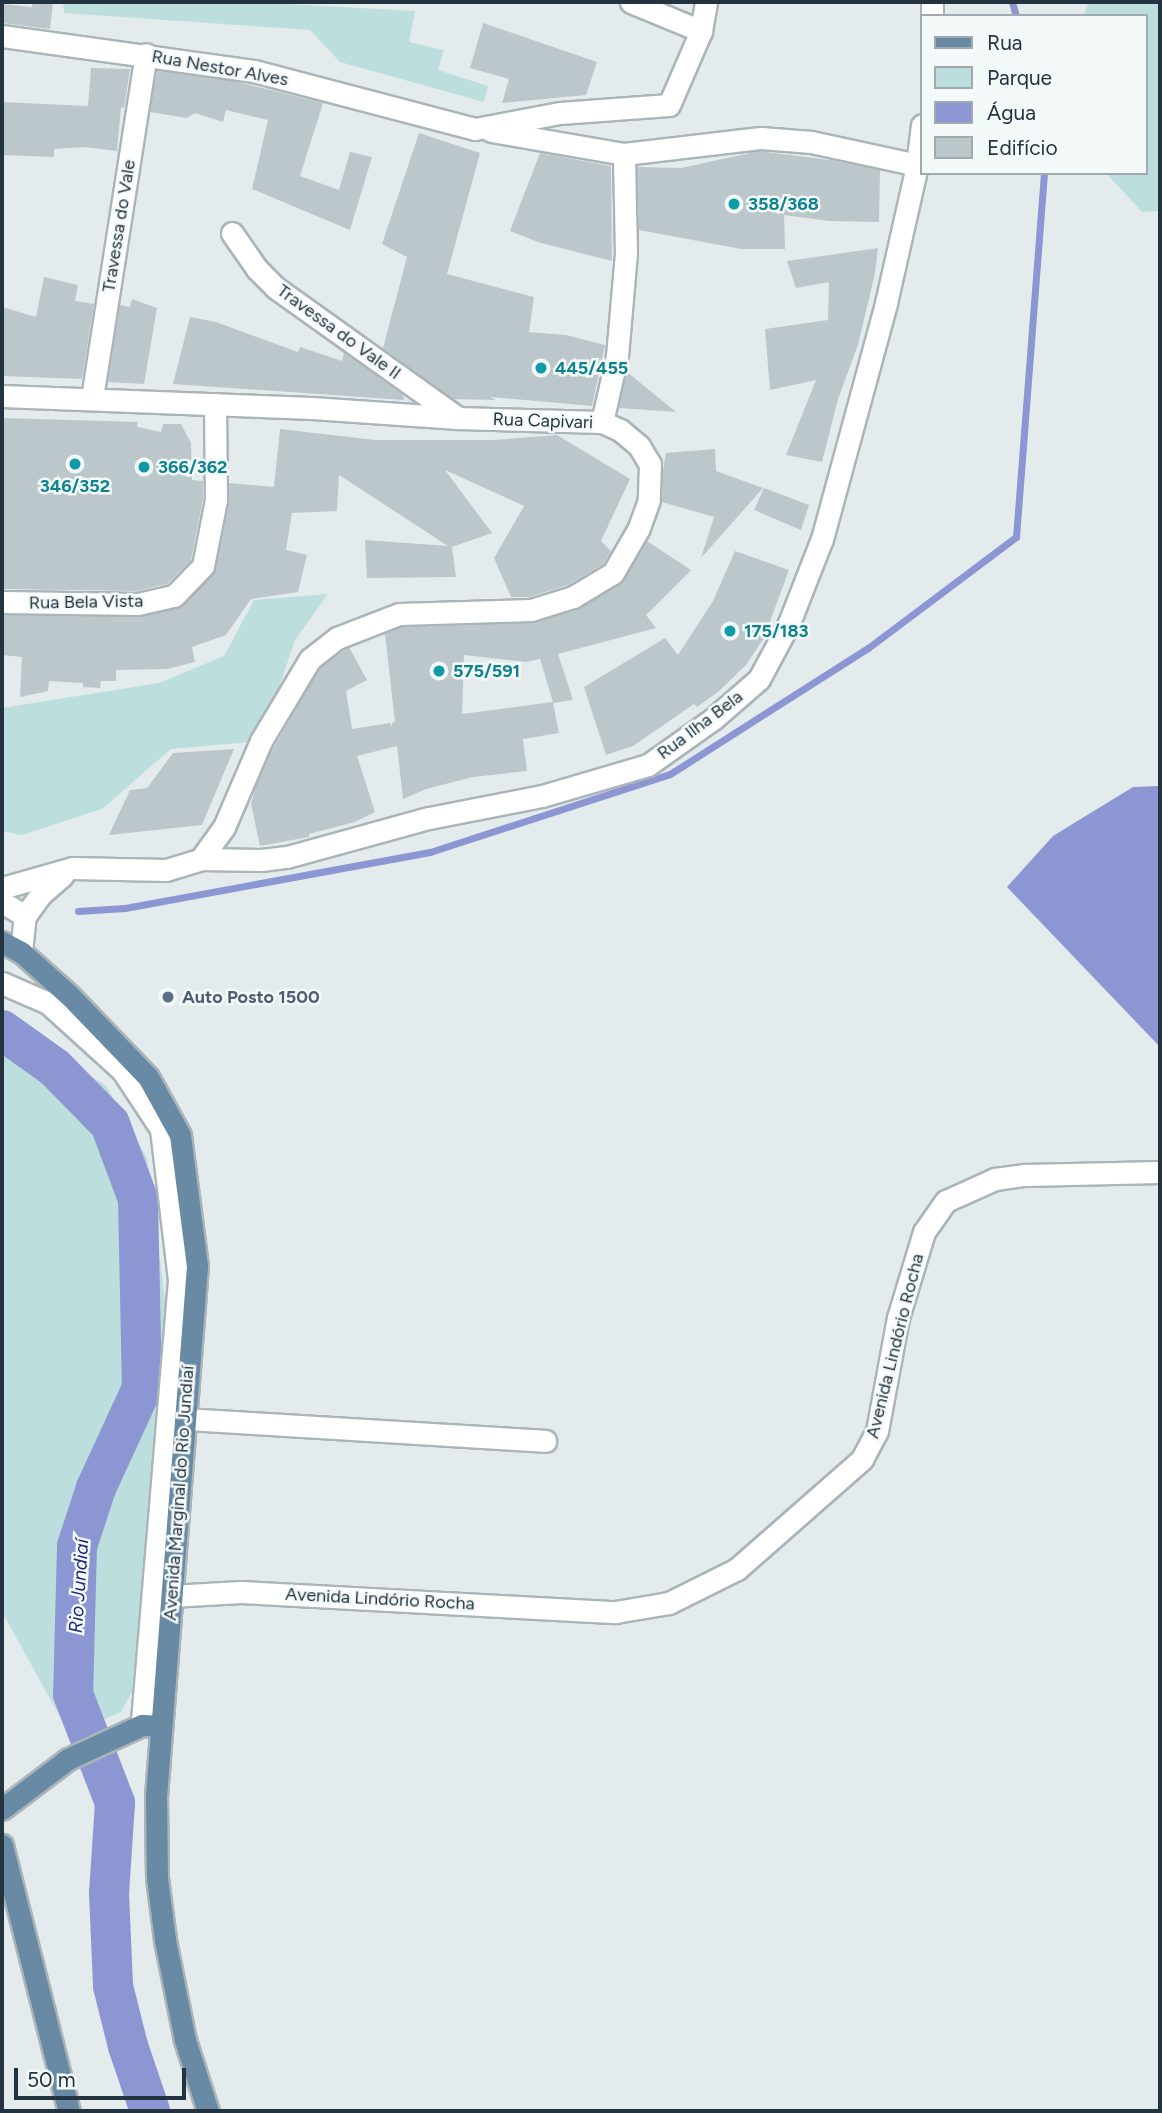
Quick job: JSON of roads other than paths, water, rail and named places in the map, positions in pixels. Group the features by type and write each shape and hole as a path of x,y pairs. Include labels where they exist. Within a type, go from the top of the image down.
{"main road":[{"name":"Avenida Marginal do Rio Jundiaí","path":"11,947 70,996 148,1077 180,1135 197,1266 176,1419 162,1598 142,1728 156,1796 157,1878 165,1940 185,2040 208,2111"},
{"path":"2,1809 68,1759 142,1728"},
{"path":"2,1845 69,2111"}],"street":[{"path":"631,2 701,31 706,2"},
{"name":"Rua Nestor Alves","path":"475,129 560,113 669,105 701,31"},
{"name":"Rua Nestor Alves","path":"2,36 254,71 475,129 624,155 761,138 811,142 917,165"},
{"name":"Travessa do Vale","path":"92,398 146,54"},
{"name":"Rua Ilha Bela","path":"2,888 72,868 166,870 201,859 261,860 287,857 429,818 542,796 648,765 713,719 759,678 789,623 822,539 886,303 920,141"},
{"path":"602,422 617,356 626,253 624,155"},
{"name":"Travessa do Vale II","path":"232,233 257,269 276,288 458,418"},
{"name":"Rua Capivari","path":"2,396 92,398 458,418 602,422 620,430 639,446 650,464 649,499 639,528 613,573 573,597 531,610 399,614 337,638 310,659 261,741 224,827 201,859"},
{"name":"Rua Bela Vista","path":"2,602 138,604 174,596 204,566 216,500 215,404"},
{"path":"11,947 25,916 41,894 72,868"},
{"path":"2,902 25,916"},
{"path":"2,983 48,1003 122,1070 161,1129 179,1280 176,1419 545,1441"},
{"name":"Avenida Lindório Rocha","path":"162,1598 242,1592 615,1612 669,1603 737,1569 862,1460 877,1432 898,1318 924,1231 946,1201 995,1179 1025,1175 1160,1172"}],"water":[{"path":"1160,786 1160,1047 1007,887 1053,836 1133,787"}],"waterway":[{"path":"1012,2 1015,14"},
{"path":"78,911 125,908 430,852 670,774 868,648 1016,537 1044,175"},
{"name":"Rio Jundiaí","path":"2,1030 55,1068 110,1124 138,1199 142,1388 96,1488 77,1546 73,1694 115,1803 109,1893 113,1986 128,2046 150,2111"}],"place":[{"name":"358/368","path":"734,204"},
{"name":"445/455","path":"541,368"},
{"name":"346/352","path":"75,464"},
{"name":"366/362","path":"144,467"},
{"name":"175/183","path":"730,631"},
{"name":"575/591","path":"439,671"},
{"name":"Auto Posto 1500","path":"168,997"}]}
